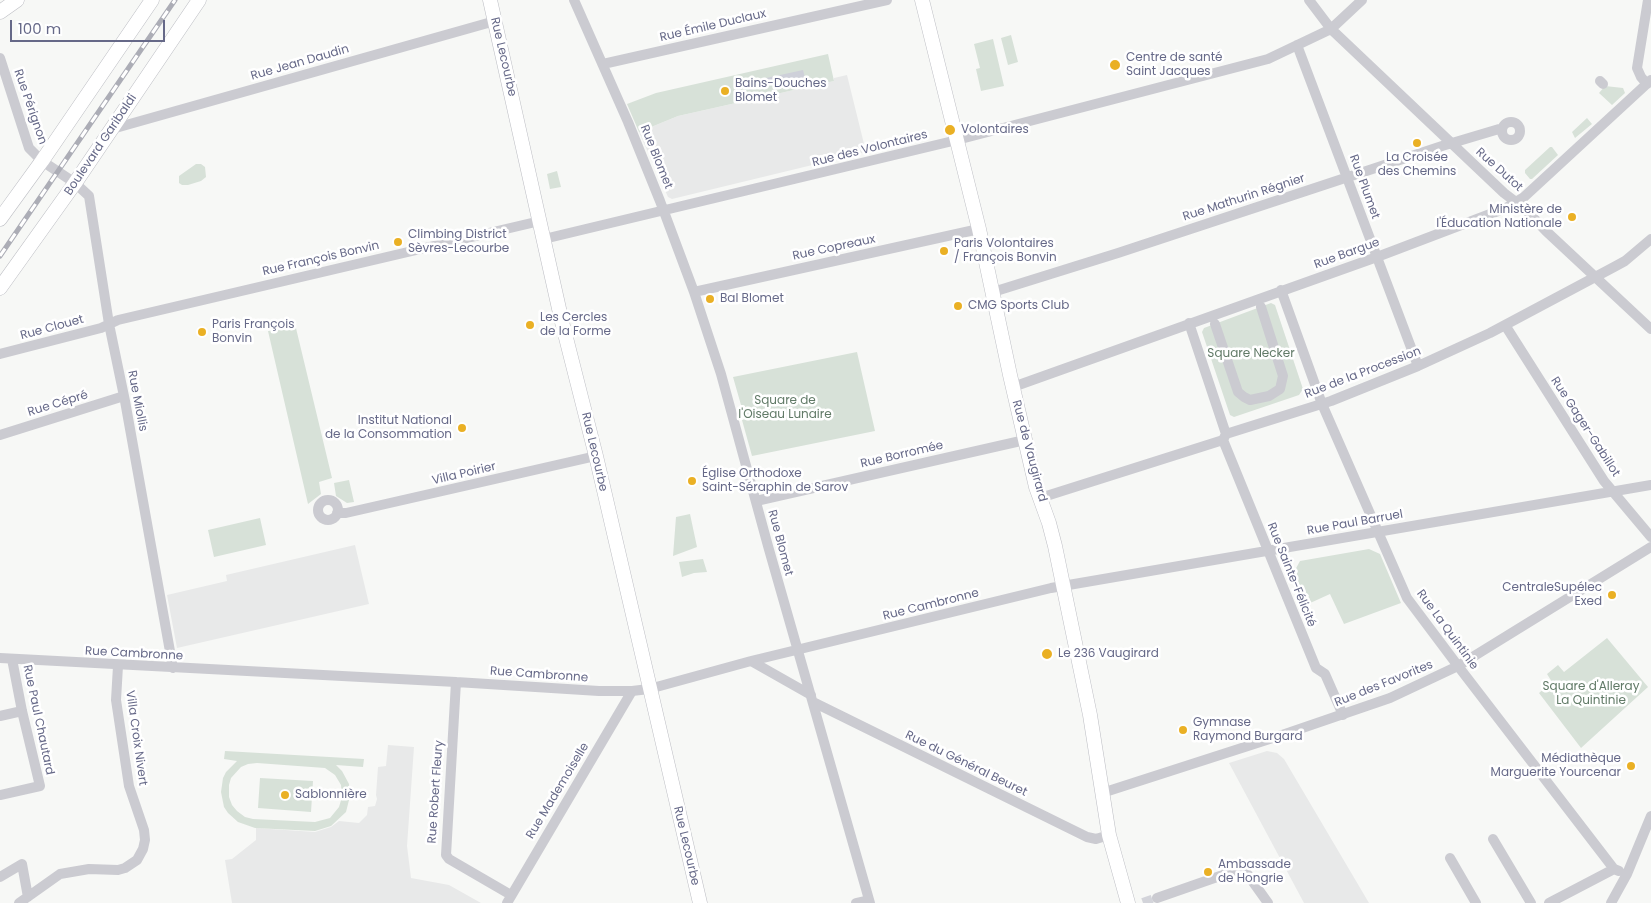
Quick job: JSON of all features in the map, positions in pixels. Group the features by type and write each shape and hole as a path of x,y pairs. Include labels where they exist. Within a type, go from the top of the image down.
{"main road":[{"path":"0,12 17,0"},
{"path":"0,219 152,0"},
{"name":"Boulevard Garibaldi","path":"0,288 112,129 199,0"},
{"name":"Rue Lecourbe","path":"490,0 562,322 596,456 700,903"},
{"name":"Rue de Vaugirard","path":"922,0 979,229 1025,440 1040,498 1049,523 1064,586 1090,715 1110,835 1128,903"}],"street":[{"name":"Rue Blomet","path":"574,0 631,128 664,211 694,292 721,374 869,902"},
{"name":"Rue Émile Duclaux","path":"603,64 887,0"},
{"name":"Rue Dutot","path":"1309,0 1331,28 1651,329"},
{"path":"1648,0 1637,68 1641,77 1649,82"},
{"name":"Rue des Volontaires","path":"544,239 958,140 1268,59 1331,28 1361,1"},
{"name":"Rue Jean Daudin","path":"112,129 495,21"},
{"name":"Rue Plumet","path":"1297,45 1418,366"},
{"name":"Rue Pérignon","path":"0,58 29,148 42,161"},
{"name":"Rue Bargue","path":"1013,387 1377,257 1517,203 1649,82"},
{"name":"Rue Mathurin Régnier","path":"993,292 1118,253 1452,143 1502,129"},
{"name":"Rue Miollis","path":"42,161 75,182 89,196 109,324 124,396 173,668"},
{"name":"Rue François Bonvin","path":"109,324 118,320 540,221"},
{"name":"Rue Copreaux","path":"694,292 979,229"},
{"name":"Rue de la Procession","path":"1040,498 1322,404 1418,366 1505,325 1625,261 1651,239"},
{"name":"Rue La Quintinie","path":"1281,290 1322,404 1407,598 1614,869"},
{"path":"1215,324 1238,392 1247,399 1266,402 1280,389 1283,376 1261,307"},
{"name":"Rue Sainte-Félicité","path":"1189,323 1224,437 1267,551 1316,668 1325,674 1343,715"},
{"name":"Rue Clouet","path":"0,354 101,328 109,324"},
{"name":"Rue Gager-Gabillot","path":"1505,325 1612,491 1651,537"},
{"name":"Rue Cépré","path":"0,435 124,396"},
{"name":"Rue Borromée","path":"756,501 1025,440"},
{"name":"Villa Poirier","path":"337,513 346,514 596,456"},
{"name":"Rue Paul Barruel","path":"1064,586 1651,485"},
{"name":"Rue des Favorites","path":"1102,793 1390,698 1458,666 1651,547"},
{"name":"Rue Cambronne","path":"0,658 118,666 456,682 599,692 632,692 751,661 1064,586"},
{"name":"Rue Paul Chautard","path":"0,795 40,786 12,659"},
{"name":"Rue du Général Beuret","path":"751,661 812,698 1087,838 1110,835"},
{"name":"Villa Croix Nivert","path":"19,903 60,874 89,869 118,870 125,868 137,860 143,849 144,830 129,786 116,700 118,666"},
{"name":"Rue Robert Fleury","path":"456,682 446,855 449,859 509,899"},
{"name":"Rue Mademoiselle","path":"509,899 632,692"},
{"path":"0,716 22,711"},
{"path":"1611,903 1627,874 1651,816"},
{"path":"1492,839 1530,903"},
{"path":"1450,858 1476,903"},
{"path":"0,877 22,864 28,897"},
{"path":"1157,898 1243,868 1268,903"},
{"path":"1549,903 1614,869 1627,874"},
{"path":"856,903 869,902"}],"shaded area":[{"path":"803,70 805,78 749,90 748,82"},
{"path":"847,75 866,152 672,199 668,197 639,132 678,116 834,81 834,78"},
{"path":"355,545 369,604 177,648 167,595 227,581 226,575"},
{"path":"388,745 414,747 407,846 411,878 449,885 481,903 232,903 225,860 232,859 256,840 256,828 315,832 331,827 339,821 359,823 367,815 368,807 375,806 378,767 386,766"},
{"path":"1267,751 1277,753 1284,759 1369,903 1304,903 1229,763"}],"green space":[{"path":"1011,35 1018,62 1008,65 1001,38"},
{"path":"993,39 1004,86 981,91 976,69 980,68 974,44"},
{"name":"Bains-Douches Blomet","path":"828,54 834,81 678,116 639,132 627,104 656,93"},
{"path":"1605,86 1623,88 1625,93 1612,105 1599,93"},
{"path":"1587,118 1592,124 1575,138 1572,132"},
{"path":"1550,147 1558,155 1530,179 1525,170"},
{"path":"196,164 201,164 205,167 206,177 201,181 188,185 179,183 179,176"},
{"path":"557,171 561,187 550,189 547,174"},
{"name":"Square Necker","path":"1271,303 1275,305 1303,389 1299,395 1234,417 1230,415 1202,332 1204,328"},
{"path":"295,324 332,478 319,482 321,494 308,504 268,331"},
{"name":"Square de l'Oiseau Lunaire","path":"857,352 875,431 752,456 742,420 745,419 733,377"},
{"path":"349,480 354,502 347,503 336,496 334,483"},
{"path":"690,514 697,547 673,556 676,517"},
{"path":"260,518 266,545 214,557 208,530"},
{"path":"1369,549 1380,554 1401,603 1344,624 1330,594 1308,604 1294,572 1300,561"},
{"path":"703,559 707,572 694,573 682,577 679,562"},
{"name":"Square d'Alleray La Quintinie","path":"1607,638 1648,687 1581,748 1539,693 1552,682 1547,674 1558,665 1564,672"},
{"path":"225,751 364,759 363,767 336,765 342,771 349,784 350,796 346,812 331,826 315,831 255,828 238,822 224,807 221,792 226,772 237,761 224,759","holes":["248,764 325,768 335,775 341,785 342,797 339,807 330,818 315,822 253,819 245,817 237,811 229,797 231,778 241,767"]},
{"name":"Sablonnière","path":"260,778 313,781 311,812 258,808"}],"tunnel":[{"path":"1143,903 1157,898"}],"railway":[{"path":"0,256 175,0"}],"place":[{"name":"Centre de santé Saint Jacques","path":"1115,65"},
{"name":"Bains-Douches Blomet","path":"725,91"},
{"name":"Volontaires","path":"950,130"},
{"name":"La Croisée des Chemins","path":"1417,143"},
{"name":"Ministère de l'Éducation Nationale","path":"1572,217"},
{"name":"Climbing District Sèvres-Lecourbe","path":"398,242"},
{"name":"Paris Volontaires / François Bonvin","path":"944,251"},
{"name":"Bal Blomet","path":"710,299"},
{"name":"CMG Sports Club","path":"958,306"},
{"name":"Les Cercles de la Forme","path":"530,325"},
{"name":"Paris François Bonvin","path":"202,332"},
{"name":"Institut National de la Consommation","path":"462,428"},
{"name":"Église Orthodoxe Saint-Séraphin de Sarov","path":"692,481"},
{"name":"CentraleSupélec Exed","path":"1612,595"},
{"name":"Le 236 Vaugirard","path":"1047,654"},
{"name":"Gymnase Raymond Burgard","path":"1183,730"},
{"name":"Médiathèque Marguerite Yourcenar","path":"1631,766"},
{"name":"Sablonnière","path":"285,795"},
{"name":"Ambassade de Hongrie","path":"1208,872"}]}
